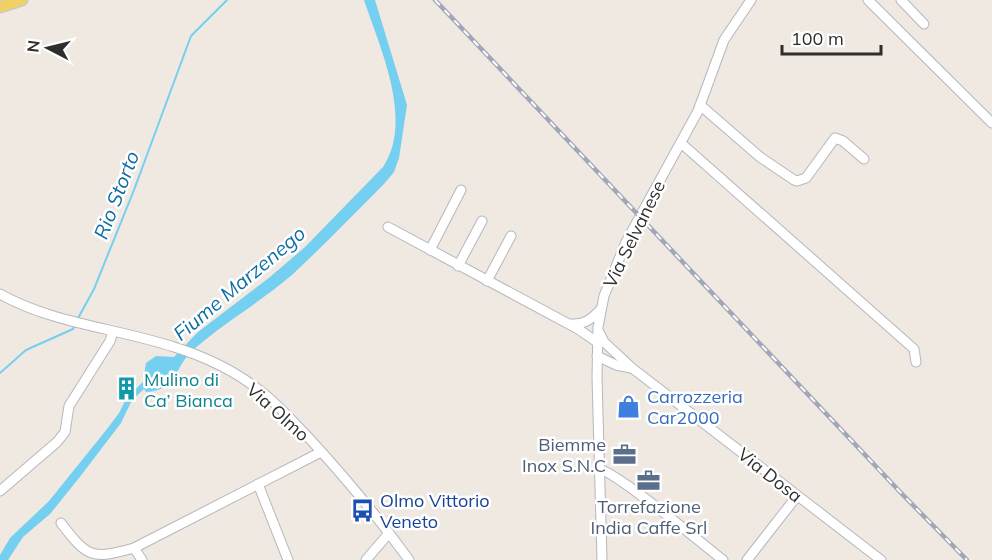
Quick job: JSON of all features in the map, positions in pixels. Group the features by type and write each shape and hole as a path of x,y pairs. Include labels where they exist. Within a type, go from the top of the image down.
{"main road":[{"path":"0,7 22,0"}],"street":[{"name":"Via Selvanese","path":"603,560 598,469 597,342 601,309 607,286 626,242 700,105 724,40 751,0"},
{"path":"868,0 992,123"},
{"path":"901,0 924,24"},
{"path":"700,105 760,157 797,181 806,178 835,138 843,141 864,159"},
{"path":"681,143 914,349 916,362"},
{"path":"430,250 461,190"},
{"path":"458,266 482,221"},
{"path":"388,227 597,342"},
{"path":"487,281 511,236"},
{"name":"Via Olmo","path":"0,294 37,311 85,326 174,347 234,374 260,390 321,452 389,532 409,560"},
{"path":"568,324 582,324 601,309"},
{"name":"Via Dosa","path":"598,327 604,342 632,368 882,560"},
{"path":"0,491 57,442 65,432 69,406 116,333"},
{"path":"597,356 609,352 619,354"},
{"path":"597,356 616,365 632,368"},
{"path":"597,377 606,368 616,365"},
{"path":"61,523 88,555 96,559 116,556 321,452"},
{"path":"598,469 604,469 618,479 723,560"},
{"path":"258,484 288,560"},
{"path":"747,560 796,496"},
{"path":"366,560 389,532"},
{"path":"134,548 142,560"}],"water":[{"name":"Fiume Marzenego","path":"364,0 375,0 407,105 399,158 394,172 293,274 194,349 170,382 156,391 146,392 144,389 132,400 121,423 50,514 23,537 8,560 0,560 0,555 10,538 49,501 119,413 127,397 143,382 146,363 156,356 174,357 198,332 305,247 383,167 392,148 395,106 385,62"}],"waterway":[{"name":"Rio Storto","path":"77,320 94,289 134,190 191,36 227,0"},
{"name":"Rio Storto","path":"0,373 26,350 73,329 75,325"}],"railway":[{"path":"435,0 967,560"}],"place":[{"name":"Mulino di Ca’ Bianca","path":"126,389"},
{"name":"Carrozzeria Car2000","path":"629,406"},
{"name":"Biemme Inox S.N.C","path":"624,454"},
{"name":"Torrefazione India Caffe Srl","path":"649,480"},
{"name":"Olmo Vittorio Veneto","path":"362,510"}]}
